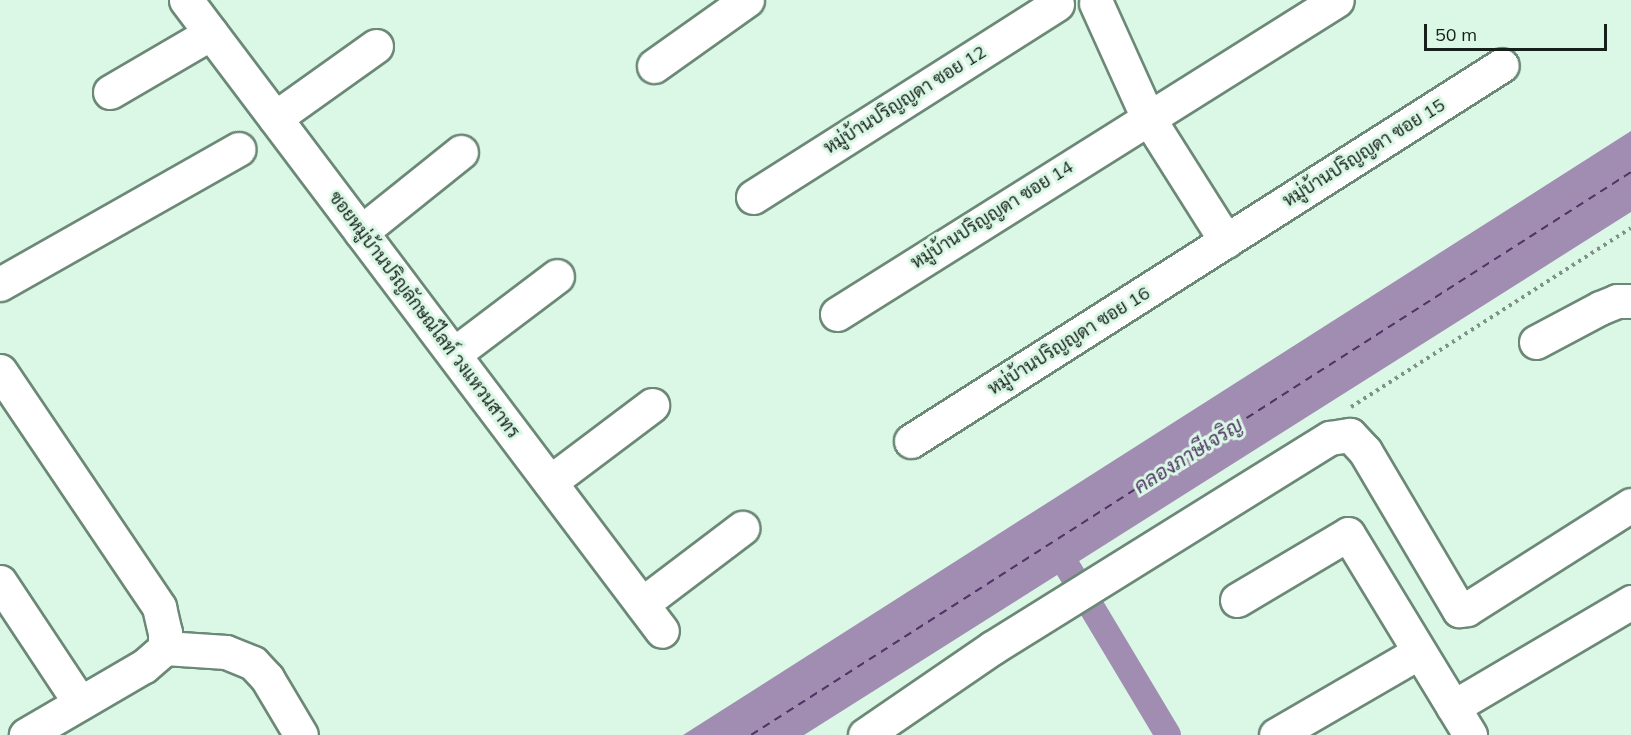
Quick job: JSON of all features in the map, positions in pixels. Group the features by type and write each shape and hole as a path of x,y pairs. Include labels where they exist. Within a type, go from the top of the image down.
{"street":[{"path":"654,66 747,0"},
{"name":"หมู่บ้านปริญญดา ซอย 14","path":"837,314 1147,116 1337,0"},
{"name":"ซอยหมู่บ้านปริญลักษณ์ไลท์ วงแหวนสาทร","path":"190,1 211,33 662,631"},
{"path":"1055,2 1077,10 1097,2 1147,116 1226,241"},
{"name":"หมู่บ้านปริญญดา ซอย 12","path":"753,197 1055,2"},
{"path":"110,92 211,33"},
{"path":"275,118 376,46"},
{"name":"หมู่บ้านปริญญดา ซอย 15","path":"1226,241 1502,65"},
{"path":"0,284 239,149"},
{"path":"361,232 461,152"},
{"name":"หมู่บ้านปริญญดา ซอย 16","path":"911,441 1226,241"},
{"path":"453,354 557,276"},
{"path":"1536,342 1600,308 1617,301 1631,301"},
{"path":"0,371 159,607 165,648"},
{"path":"550,482 652,405"},
{"path":"865,735 992,648 1330,438 1350,435 1365,451 1459,610 1467,609 1631,505"},
{"path":"642,604 742,528"},
{"path":"1237,600 1348,534 1470,735"},
{"path":"0,582 80,704"},
{"path":"1453,707 1631,602"},
{"path":"26,735 144,666 165,648 226,652 254,663 267,678 300,735"},
{"path":"1276,735 1419,652"}],"water":[{"name":"คลองภาษีเจริญ","path":"1631,131 1631,212 804,735 683,735"}],"waterway":[{"path":"1052,541 1168,735"}],"ferry route":[{"path":"751,735 1631,172"}]}
